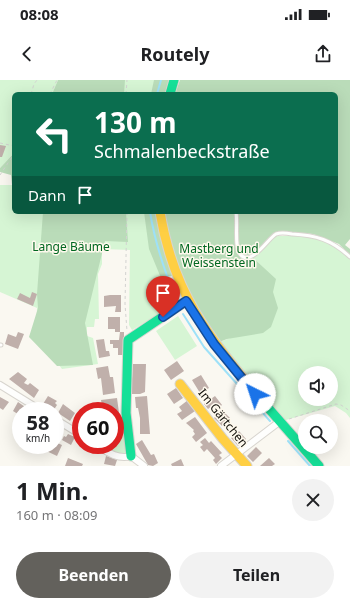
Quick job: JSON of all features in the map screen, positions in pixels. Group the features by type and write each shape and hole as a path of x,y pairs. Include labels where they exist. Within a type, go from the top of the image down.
{"main road":[{"path":"171,92 174,80"},
{"path":"161,214 171,263 186,301 214,344 279,422 319,466"},
{"path":"131,456 128,439 128,340 186,301"},
{"name":"Im Gärtchen","path":"180,384 247,466"}],"street":[{"path":"0,385 27,402"},
{"path":"221,466 279,422"},
{"path":"111,454 125,458 131,456 144,466"}],"lane":[{"path":"236,214 237,248 239,254 243,257 249,257 255,254 277,233 312,235 338,246 350,257"}],"path":[{"path":"32,92 37,80"},
{"path":"51,92 56,80"},
{"path":"126,92 127,80"},
{"path":"0,143 12,146"},
{"path":"0,175 12,157"},
{"path":"127,214 125,304 128,340"},
{"path":"279,422 336,404 350,410"}],"green space":[{"path":"0,80 58,80 53,92 12,92 12,155 0,168"},
{"path":"58,80 125,80 124,92 53,92"},
{"path":"64,80 169,80 166,92 55,92"},
{"path":"154,80 170,80 167,92 151,92"},
{"name":"Mastberg und Weissenstein","path":"180,80 350,80 350,239 345,245 350,249 350,255 339,244 313,234 283,232 276,233 250,255 276,279 273,292 278,308 271,327 263,333 227,339 214,344 176,275 161,278 149,249 144,214 160,214 161,220 166,214 338,214 338,92 176,92"},
{"path":"350,80 350,224 284,223 261,246 263,248 276,236 307,236 332,244 350,258 350,418 346,413 335,406 307,414 298,414 298,417 279,422 214,344 233,337 177,214 338,214 338,92"},
{"path":"12,155 12,185 11,175 0,172 0,168"},
{"name":"Lange Bäume","path":"0,185 12,185 12,214 153,214 165,270 178,300 177,303 132,330 129,325 130,250 102,249 102,264 98,274 99,319 95,319 94,327 87,327 87,336 93,338 98,364 62,369 36,335 37,308 0,292"},
{"name":"Lange Bäume","path":"43,214 126,214 128,242 105,241 85,323 93,365 57,366 29,337 38,308 37,294"},
{"path":"178,316 197,346 175,360 156,331"},
{"path":"124,432 126,453 124,454"}],"building":[{"path":"0,145 6,146 2,157 0,157"},
{"path":"32,292 37,294 33,306 17,299 20,293 30,298"},
{"path":"121,295 121,312 115,312 116,306 104,307 104,296"},
{"path":"108,317 120,317 120,332 115,332 115,329 108,329"},
{"path":"18,332 24,334 18,349 5,344 8,334 16,337"},
{"path":"120,332 124,332 124,355 118,355 118,348 113,348 113,344 110,344 110,340 119,340"},
{"path":"104,339 106,351 109,351 110,356 99,358 96,340"},
{"path":"177,361 184,371 171,380 164,370"},
{"path":"133,364 146,364 145,392 140,394 131,394"},
{"path":"108,366 110,377 113,377 115,393 103,395 101,378 98,379 96,368"},
{"path":"18,372 27,379 24,383 28,385 30,383 39,390 34,398 9,379"},
{"path":"201,375 209,388 200,393 192,380"},
{"path":"176,388 183,398 174,404 167,394"},
{"path":"48,396 57,401 56,402 44,402"},
{"path":"147,396 150,434 140,434 140,418 138,408 136,408 135,397"},
{"path":"215,396 222,405 217,409 214,405 208,409 204,404"},
{"path":"0,397 9,402 3,410 0,408"},
{"path":"117,398 118,402 101,402 101,400"},
{"path":"188,400 195,411 182,420 177,414 182,411 179,407"},
{"path":"64,405 72,411 72,418 70,421 64,417"},
{"path":"222,410 230,418 222,426 214,418"},
{"path":"195,417 207,433 196,442 192,437 195,434 193,431 194,430 186,423"},
{"path":"239,431 246,439 238,446 231,438"},
{"path":"68,434 72,436 71,445 64,441 64,436 66,437"},
{"path":"205,438 209,443 211,441 222,453 219,455 222,458 216,464 213,460 215,458 207,449 204,452 200,447 203,445 200,442"},
{"path":"142,440 151,455 154,454 158,463 153,466 148,465 136,444"},
{"path":"256,447 262,453 253,462 247,456"},
{"path":"106,456 117,460 115,466 104,464"},
{"path":"68,458 83,464 82,466 65,466"},
{"path":"269,458 275,464 272,466 260,466"},
{"path":"181,459 184,466 172,466 171,464"}],"waterway":[{"path":"158,92 161,80"},
{"path":"150,214 160,256 176,299"},
{"path":"183,314 204,347 270,421"},
{"path":"288,441 310,466"}],"traffic: fast":[{"path":"171,92 174,80"},
{"path":"131,456 126,413 128,340 186,301"},
{"path":"263,402 319,466"}],"traffic: slow":[{"path":"160,214 166,242 175,269 185,293 197,315 211,336 263,402"},
{"path":"180,384 223,439 247,466"}],"route":[{"path":"163,317 186,301 214,344 255,394"}]}
